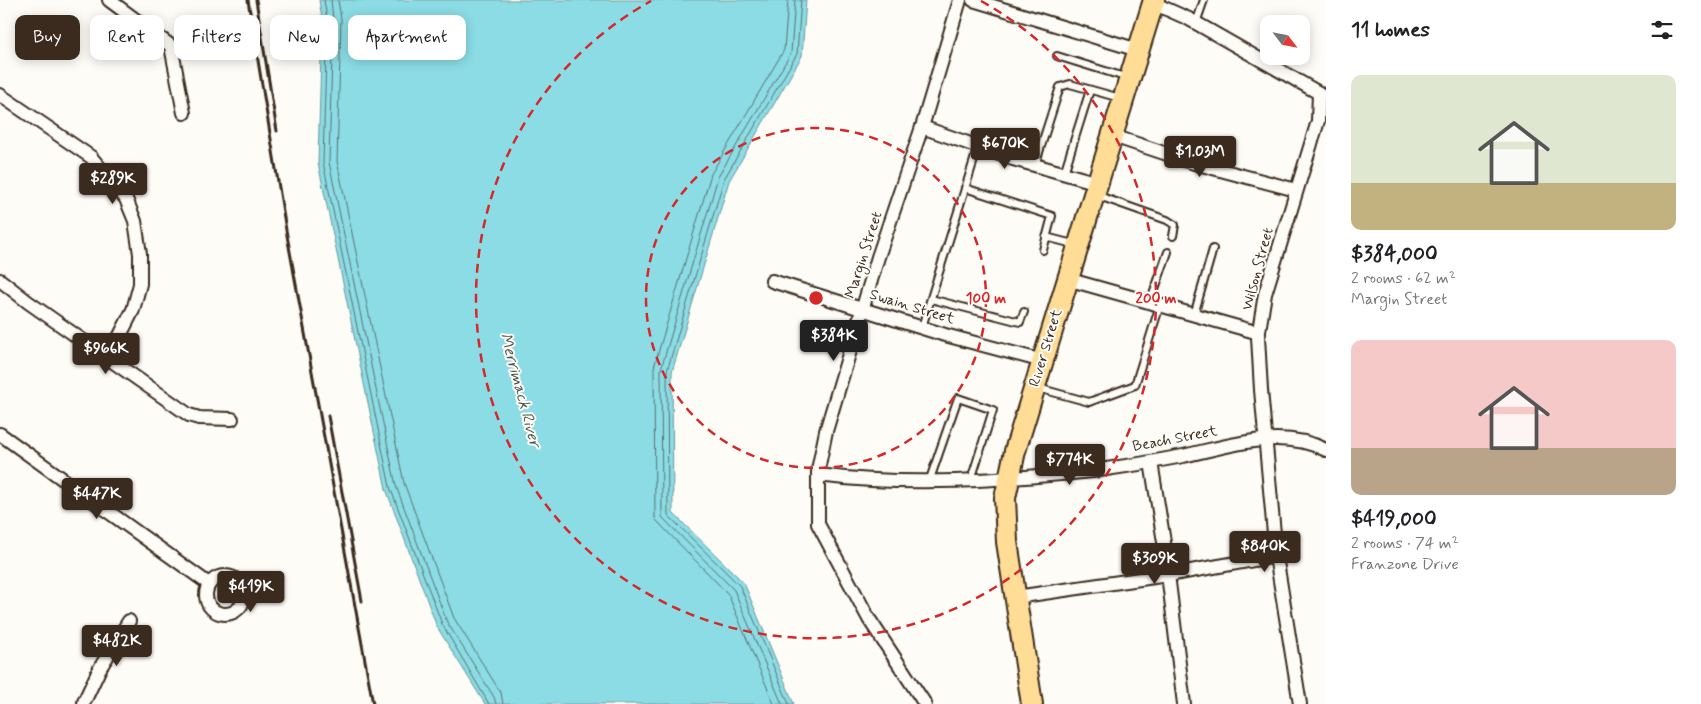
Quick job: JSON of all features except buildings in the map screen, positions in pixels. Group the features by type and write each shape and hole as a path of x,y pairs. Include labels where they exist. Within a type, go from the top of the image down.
{"main road":[{"name":"River Street","path":"1032,704 1007,542 1005,498 1015,451 1034,387 1154,1"}],"street":[{"path":"109,0 171,46 184,113"},
{"name":"Margin Street","path":"925,704 869,619 818,524 818,475 826,431 960,0"},
{"path":"973,0 1138,50"},
{"name":"Wilson Street","path":"1154,1 1319,93 1318,121 1265,294 1259,333 1276,556 1300,704"},
{"path":"0,95 91,157 126,199 135,221 140,254 140,284 133,310 108,359"},
{"path":"922,127 978,147 1064,173 1096,188"},
{"path":"1113,136 1194,163 1296,190"},
{"path":"1067,279 1259,333"},
{"path":"0,280 108,359 189,415 199,418 232,419"},
{"name":"Swain Street","path":"772,281 1042,362"},
{"path":"0,434 209,584"},
{"name":"Beach Street","path":"818,475 861,480 929,482 1009,478 1095,470 1151,462 1266,438 1309,441 1326,450"},
{"path":"1151,462 1168,575 1173,628 1184,704"},
{"path":"1016,597 1168,575 1276,556"},
{"path":"86,704 100,668 129,621"}],"lane":[{"path":"1196,23 1204,0"},
{"path":"1057,56 1130,79"},
{"path":"1036,165 1060,87 1070,84 1124,99"},
{"path":"1064,173 1090,90"},
{"path":"922,327 978,147"},
{"path":"965,188 1052,216 1043,250"},
{"path":"1096,188 1167,220 1174,225 1173,236"},
{"path":"1046,237 1078,245"},
{"path":"1194,315 1213,248"},
{"path":"1034,387 1089,402 1135,385 1168,252"},
{"path":"931,299 1020,322 1024,312"},
{"path":"929,482 958,398 993,410 971,481"}],"water":[{"name":"Merrimack River","path":"319,0 806,0 802,56 729,181 672,372 673,513 744,583 794,704 485,704 437,627 386,489 318,163 321,60 338,60 338,15 321,15"}],"railway":[{"path":"248,0 286,230 373,704"},
{"path":"256,0 277,131"},
{"path":"328,416 362,601"}]}
